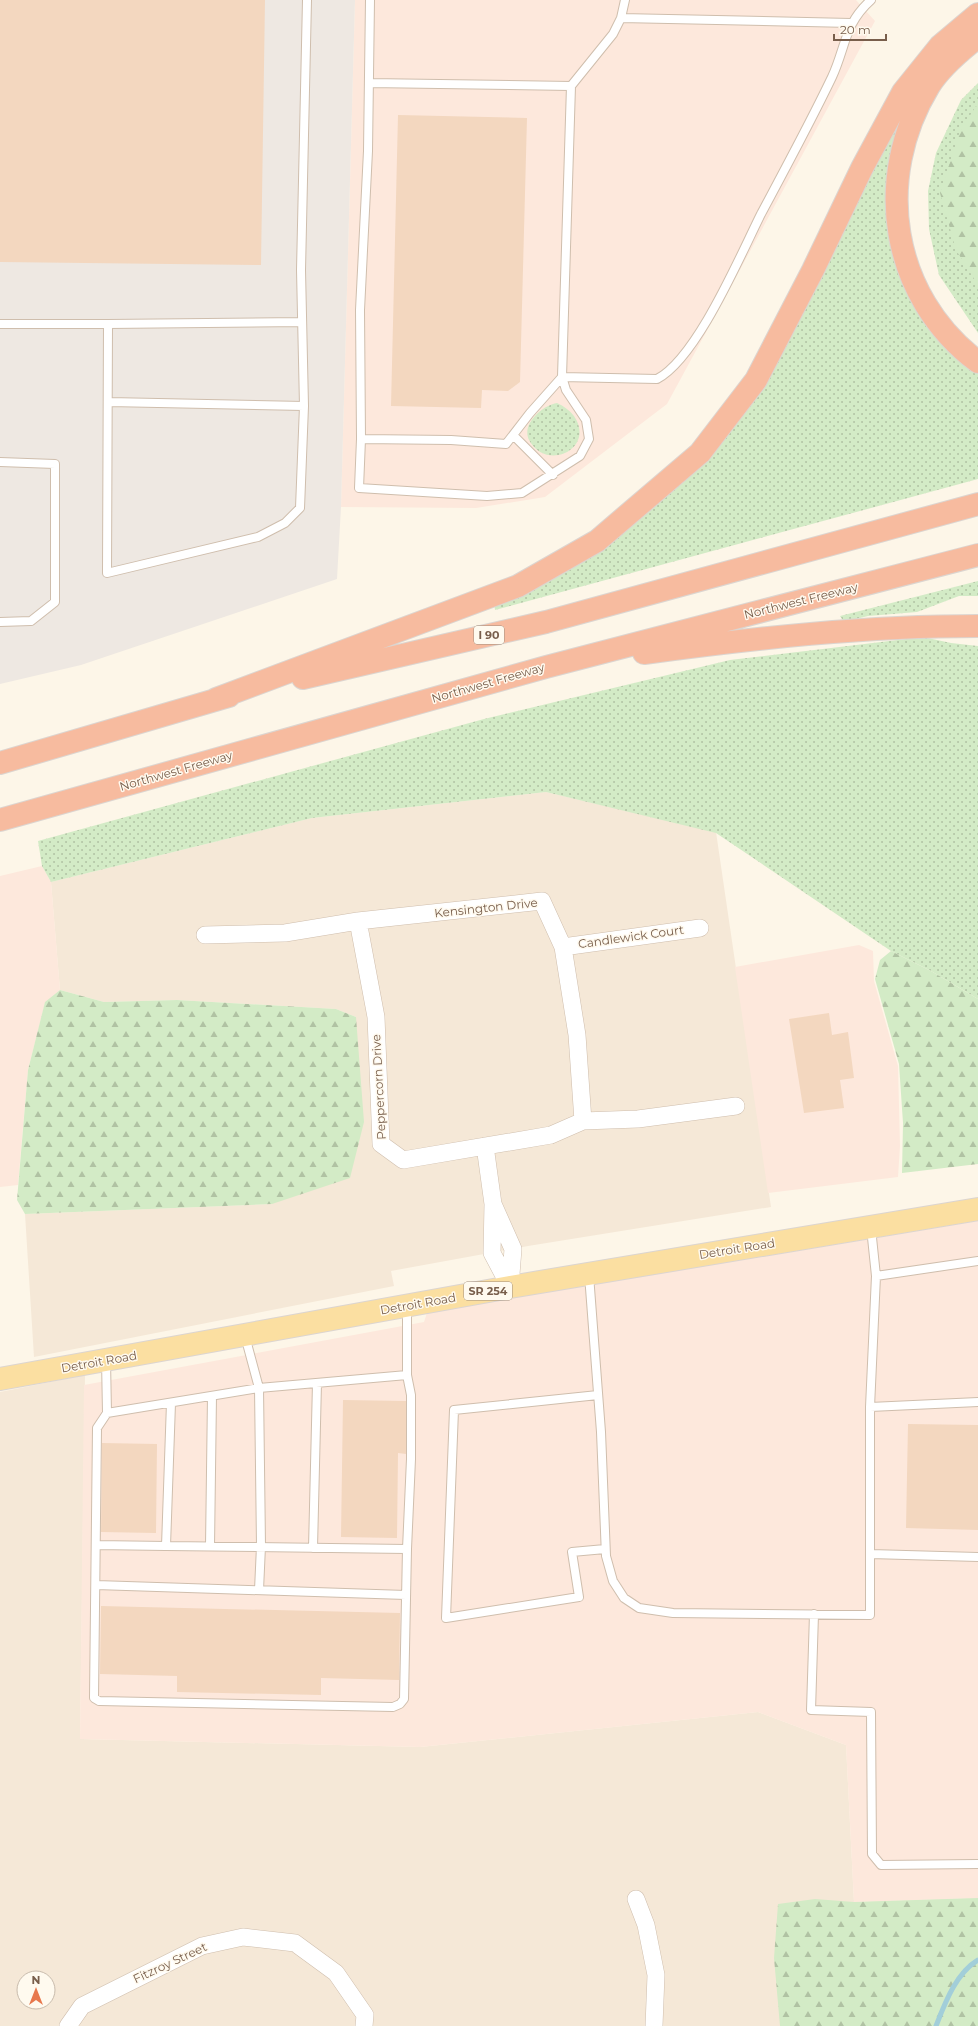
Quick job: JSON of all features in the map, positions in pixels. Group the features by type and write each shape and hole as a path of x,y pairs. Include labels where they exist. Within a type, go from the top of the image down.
{"highway":[{"path":"216,699 518,586 597,541 700,453 756,380 813,270 862,168 903,92 940,46 978,14"},
{"path":"978,37 957,53 930,85 909,126 897,170 896,212 902,253 918,293 938,324 978,362"},
{"name":"I 90","path":"0,763 216,699 546,622 978,504"},
{"name":"Northwest Freeway","path":"0,820 546,667 978,555"},
{"path":"546,667 721,643 817,633 918,626 978,626"}],"main road":[{"name":"Detroit Road","path":"0,1379 510,1287 978,1209"}],"street":[{"name":"Kensington Drive","path":"205,935 285,933 358,921 542,901 563,947 577,1035 583,1121"},
{"name":"Peppercorn Drive","path":"358,921 376,1017 381,1144 403,1160 551,1135 583,1121 638,1119 736,1106"},
{"name":"Candlewick Court","path":"563,947 700,928"},
{"path":"485,1146 493,1204 492,1253 510,1287"},
{"path":"636,1899 646,1925 656,1975 654,2026"},
{"name":"Fitzroy Street","path":"68,2026 82,2006 202,1946 243,1937 295,1943 336,1973 364,2015 364,2026"}],"lane":[{"path":"108,324 109,402 107,573 258,537 285,524 300,508 304,406 301,270 307,0"},
{"path":"370,0 369,83 360,310 361,439 359,488 487,496 522,493 553,475 580,456 589,439 586,420 566,390 562,377 571,86 614,34 621,18 625,0"},
{"path":"361,439 451,440 506,444 530,413 562,377 657,379 666,374 678,362 703,326 724,288 833,75 851,23 871,0"},
{"path":"621,18 851,23"},
{"path":"369,83 571,86"},
{"path":"0,324 302,322"},
{"path":"109,402 304,406"},
{"path":"513,435 553,475"},
{"path":"0,462 55,464 55,602 31,621 0,622"},
{"path":"588,1274 598,1395 605,1549 613,1581 624,1598 639,1608 673,1613 870,1615 870,1407 876,1276 870,1227"},
{"path":"876,1276 978,1261"},
{"path":"106,1360 108,1413 97,1428 94,1698 99,1701 394,1707 400,1704 404,1699 407,1549 411,1459 411,1395 407,1376 407,1306"},
{"path":"245,1335 259,1388 261,1546 259,1590"},
{"path":"108,1413 259,1388 407,1376"},
{"path":"313,1548 317,1383"},
{"path":"598,1395 454,1410 446,1618 579,1597 572,1552 605,1549"},
{"path":"210,1546 212,1396"},
{"path":"870,1407 978,1402"},
{"path":"166,1546 171,1403"},
{"path":"96,1546 261,1546 407,1549"},
{"path":"870,1554 978,1557"},
{"path":"96,1586 406,1595"},
{"path":"814,1614 811,1710 871,1712 872,1854 881,1865 978,1864"}],"shaded area":[{"path":"0,0 355,0 341,507 337,579 81,665 0,684"},
{"path":"355,0 856,0 875,21 667,404 545,497 476,508 341,507"},
{"path":"546,792 716,832 771,1207 528,1246 391,1271 394,1286 34,1357 25,1214 272,1204 356,1017 336,1009 177,1000 104,1002 60,990 51,882 312,818"},
{"path":"42,866 51,882 60,990 45,1003 28,1070 18,1185 0,1187 0,876"},
{"path":"859,945 873,951 874,981 898,1066 900,1146 898,1177 768,1193 735,967"},
{"path":"978,1209 978,1898 854,1902 846,1745 758,1712 420,1747 80,1739 84,1385 424,1322 431,1301"},
{"path":"85,1375 80,1739 420,1747 758,1712 846,1745 854,1902 978,1898 978,2026 0,2026 0,1392"}],"green space":[{"path":"978,83 978,333 939,275 929,229 928,191 936,153 961,100"},
{"path":"978,103 978,285 956,250 940,193 960,131"},
{"path":"891,129 898,132 899,272 933,335 967,367 978,373 978,479 495,610 494,601 697,467"},
{"path":"557,403 566,408 574,416 579,428 579,438 574,446 566,452 557,455 547,455 537,450 529,440 527,434 528,428 535,416 540,411"},
{"path":"978,581 978,596 959,596 917,612 868,616 844,622 840,616"},
{"path":"923,637 951,643 978,646 978,999 931,971 891,951 716,833 546,792 312,818 51,882 42,866 38,841 484,719 730,660"},
{"path":"891,951 931,971 978,999 978,1164 902,1173 903,1123 899,1064 875,979 880,960"},
{"path":"60,990 104,1002 177,1000 336,1009 356,1017 364,1122 350,1178 272,1204 25,1214 17,1200 28,1070 45,1002"},
{"path":"978,1898 978,2026 780,2026 774,1958 778,1904 815,1899 854,1902"}],"building":[{"path":"0,0 265,0 261,265 0,262"},
{"path":"398,115 527,118 520,382 508,391 482,390 481,408 391,406"},
{"path":"829,1013 832,1035 848,1032 854,1078 840,1080 844,1108 804,1113 789,1019"},
{"path":"343,1400 406,1401 406,1454 398,1453 397,1538 341,1537"},
{"path":"908,1424 978,1425 978,1530 906,1528"},
{"path":"102,1443 157,1444 156,1533 101,1532"},
{"path":"101,1606 400,1613 399,1680 321,1678 321,1695 177,1692 177,1676 100,1674"}],"waterway":[{"path":"936,2026 947,1998 957,1981 963,1973 978,1960"}]}
